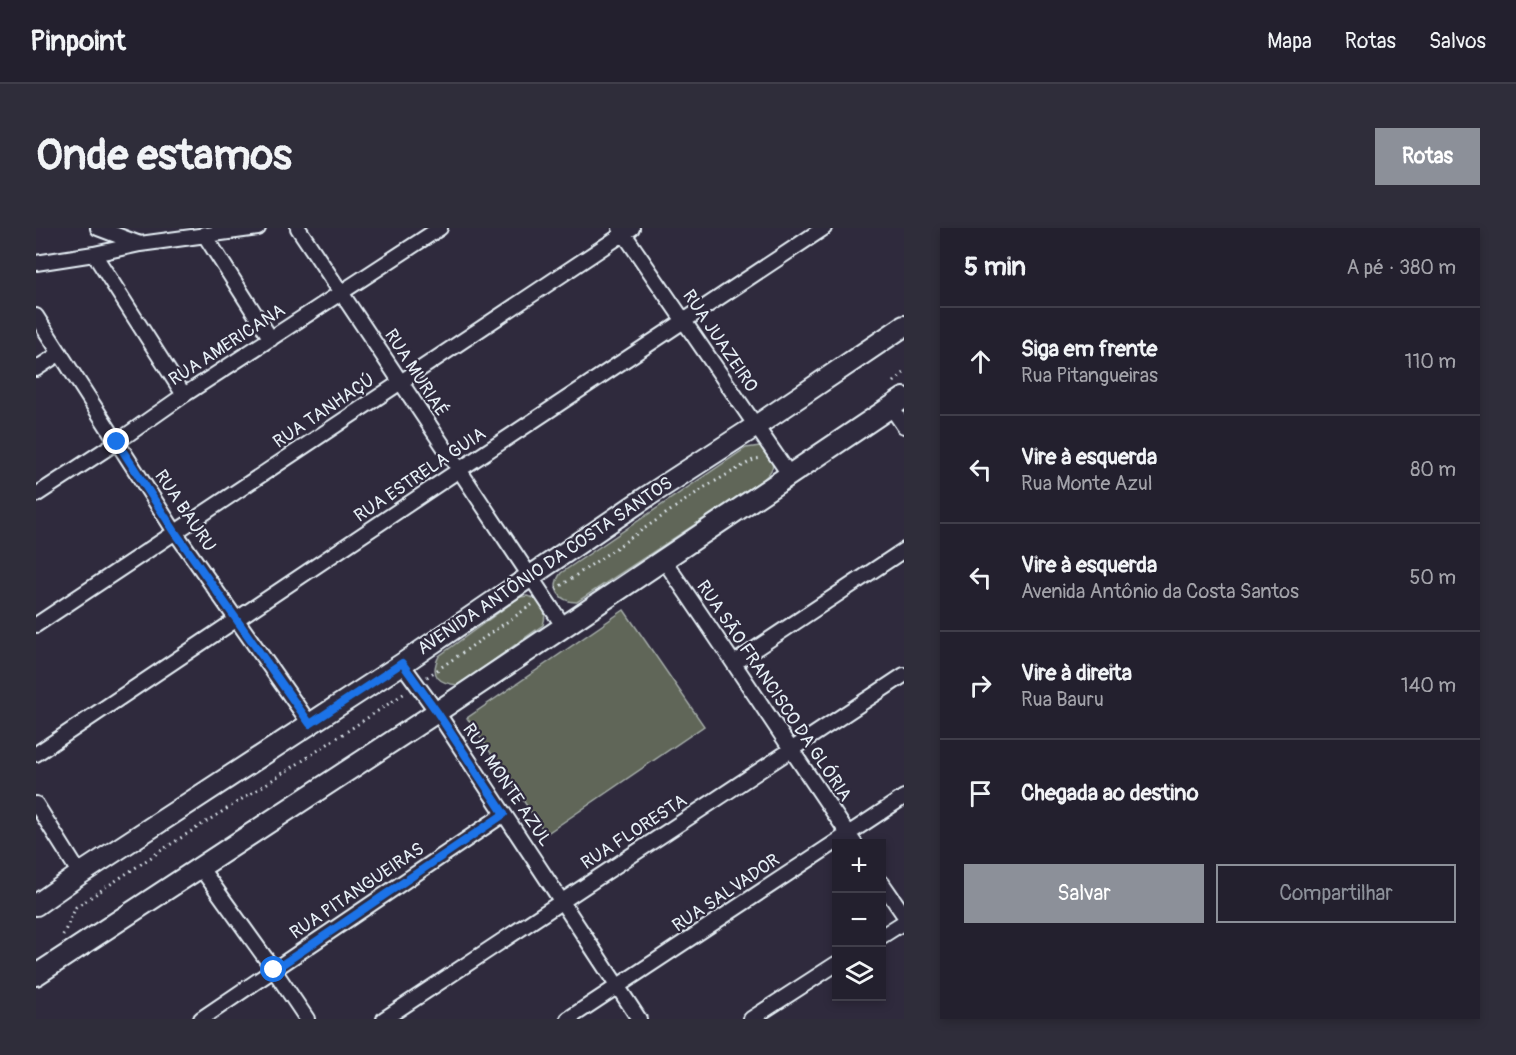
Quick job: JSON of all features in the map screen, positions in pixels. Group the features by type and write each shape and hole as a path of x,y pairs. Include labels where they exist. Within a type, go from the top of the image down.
{"street":[{"path":"98,228 140,244"},
{"path":"36,263 140,244 236,229 258,228"},
{"name":"RUA MURIAÉ","path":"298,228 564,627"},
{"name":"RUA AMERICANA","path":"36,495 184,395 440,228"},
{"name":"RUA ESTRELA GUIA","path":"36,754 824,228"},
{"name":"RUA JUAZEIRO","path":"625,230 789,474"},
{"name":"RUA TANHAÇÚ","path":"36,624 625,230"},
{"path":"204,234 271,339"},
{"path":"94,254 184,395"},
{"name":"RUA BAURU","path":"36,315 175,532 310,724"},
{"name":"AVENIDA ANTÔNIO DA COSTA SANTOS","path":"36,905 904,326"},
{"path":"36,369 60,353"},
{"path":"36,975 564,627 789,474 895,396 904,426"},
{"path":"734,663 904,550"},
{"name":"RUA SÃO FRANCISCO DA GLÓRIA","path":"663,559 851,839"},
{"name":"RUA MONTE AZUL","path":"402,663 437,712 639,1019"},
{"name":"RUA FLORESTA","path":"384,1019 904,675"},
{"name":"RUA SALVADOR","path":"851,839 904,797"},
{"path":"36,804 81,874"},
{"name":"RUA PITANGUEIRAS","path":"201,1019 504,814"},
{"name":"RUA SALVADOR","path":"568,1019 832,851"},
{"path":"200,867 307,1019"},
{"path":"886,889 904,915"},
{"path":"886,933 904,922"},
{"path":"751,1019 832,967"}],"path":[{"path":"895,396 904,373"},
{"path":"549,593 705,487 755,459 766,457"},
{"path":"424,679 539,600"},
{"path":"59,940 76,907 405,693"}],"green space":[{"path":"760,446 767,448 773,462 772,470 761,481 577,602 565,600 558,593 556,584 561,573 746,448"},
{"path":"527,596 537,600 542,606 545,615 543,625 459,685 446,683 438,678 435,669 439,656 520,597"},
{"path":"624,610 704,726 546,834 467,718"}],"route":[{"path":"117,442 175,532 310,724 402,663 504,814 274,970"}]}
